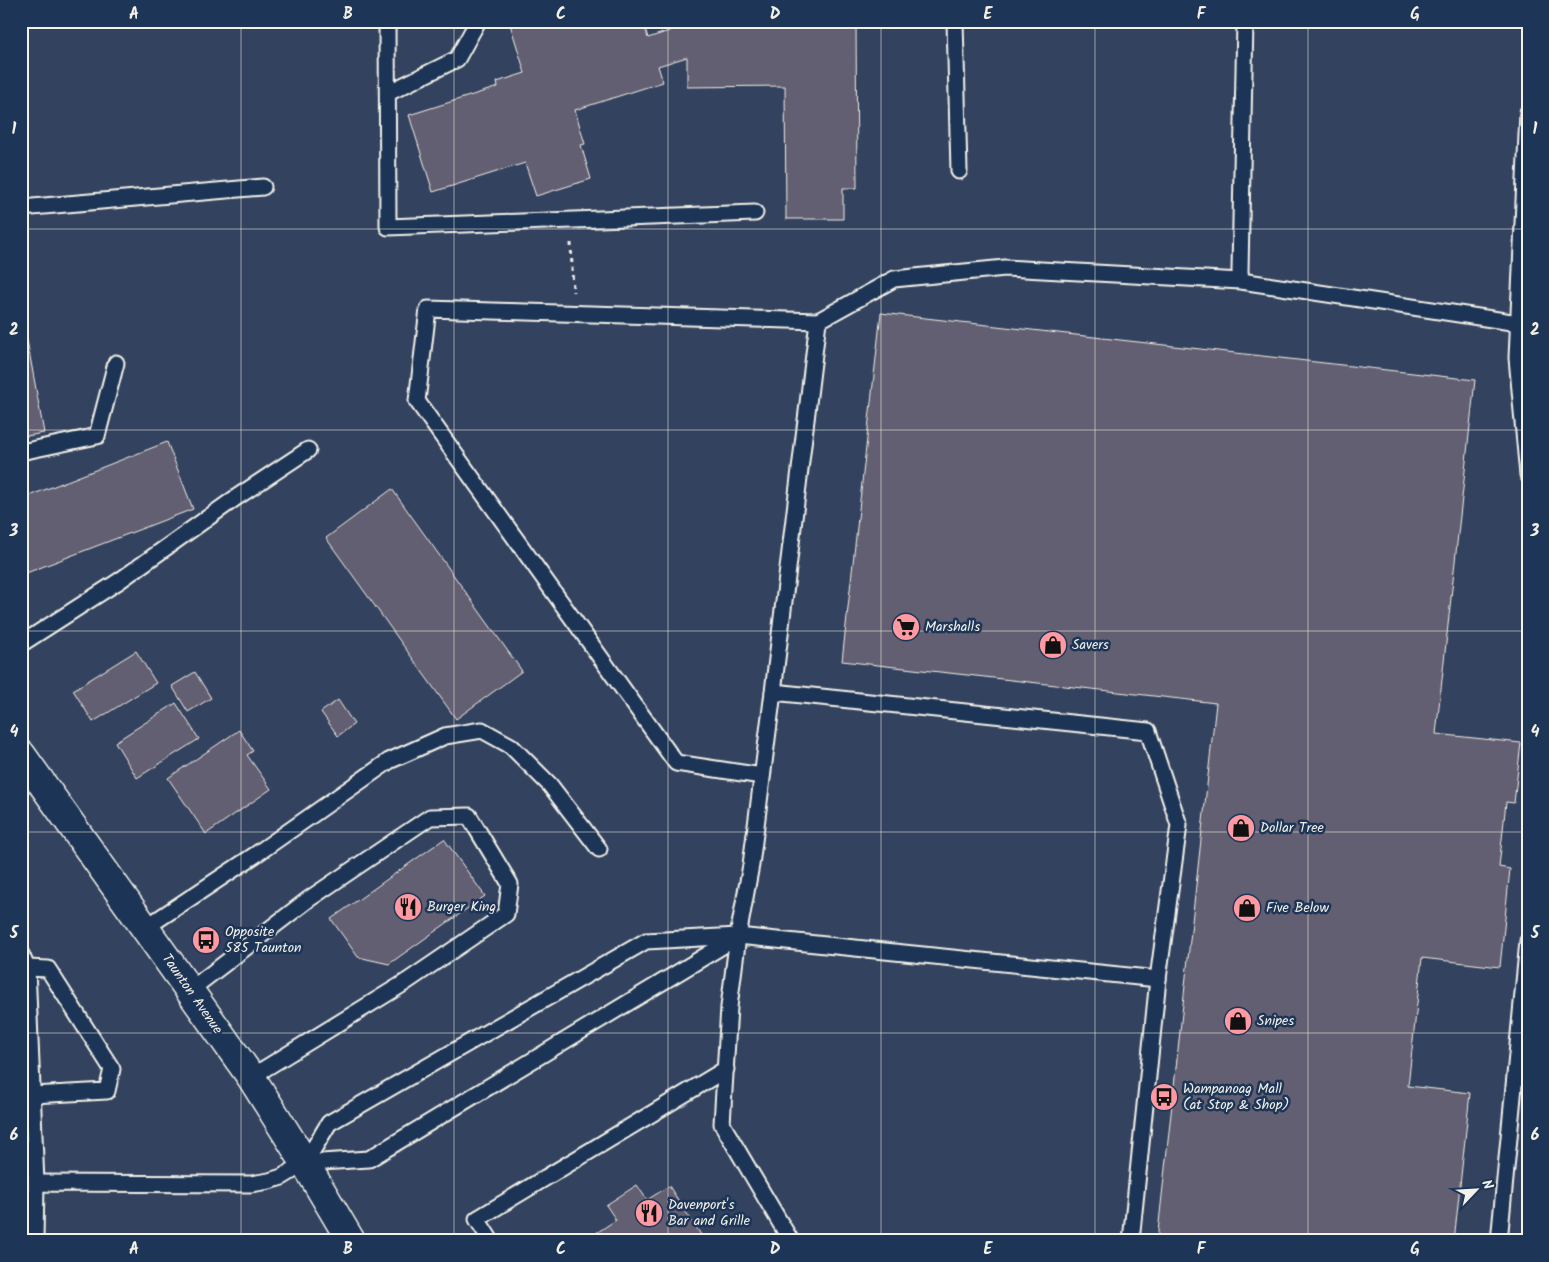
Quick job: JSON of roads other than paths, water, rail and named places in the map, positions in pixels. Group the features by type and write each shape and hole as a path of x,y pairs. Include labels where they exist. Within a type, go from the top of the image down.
{"highway":[{"name":"Taunton Avenue","path":"25,763 190,990 251,1078 306,1163 352,1241"}],"lane":[{"path":"387,21 388,227 755,213"},
{"path":"388,94 457,59 478,21"},
{"path":"955,21 959,171"},
{"path":"1241,281 1245,21"},
{"path":"1528,112 1517,358 1528,475"},
{"path":"21,208 263,187"},
{"path":"762,776 676,763 418,401 428,309 818,321 894,279 1005,268 1241,281 1518,323"},
{"path":"791,1241 722,1124 729,1007 773,692 818,321"},
{"path":"21,452 97,436 116,363"},
{"path":"21,644 119,581 237,497 308,450"},
{"path":"773,692 1148,732 1180,825 1158,979 1131,1241"},
{"path":"145,928 389,761 445,736 482,730 511,746 550,785 599,849"},
{"path":"190,990 309,899 430,817 469,816 510,884 506,914 406,982 251,1078"},
{"path":"36,1183 250,1184 269,1182 306,1163 369,1159 738,936"},
{"path":"306,1163 328,1123 646,941 738,936 1158,979"},
{"path":"1499,1241 1528,941"},
{"path":"21,954 27,968 36,1183 35,1241"},
{"path":"27,968 48,969 112,1069 107,1091 32,1095"},
{"path":"491,1241 477,1219 726,1069"}],"place":[{"name":"Marshalls","path":"906,627"},
{"name":"Savers","path":"1053,645"},
{"name":"Dollar Tree","path":"1241,828"},
{"name":"Burger King","path":"408,907"},
{"name":"Five Below","path":"1247,908"},
{"name":"Opposite 585 Taunton","path":"206,940"},
{"name":"Snipes","path":"1238,1021"},
{"name":"Wampanoag Mall (at Stop & Shop)","path":"1164,1097"},
{"name":"Davenport's Bar and Grille","path":"649,1213"}]}
